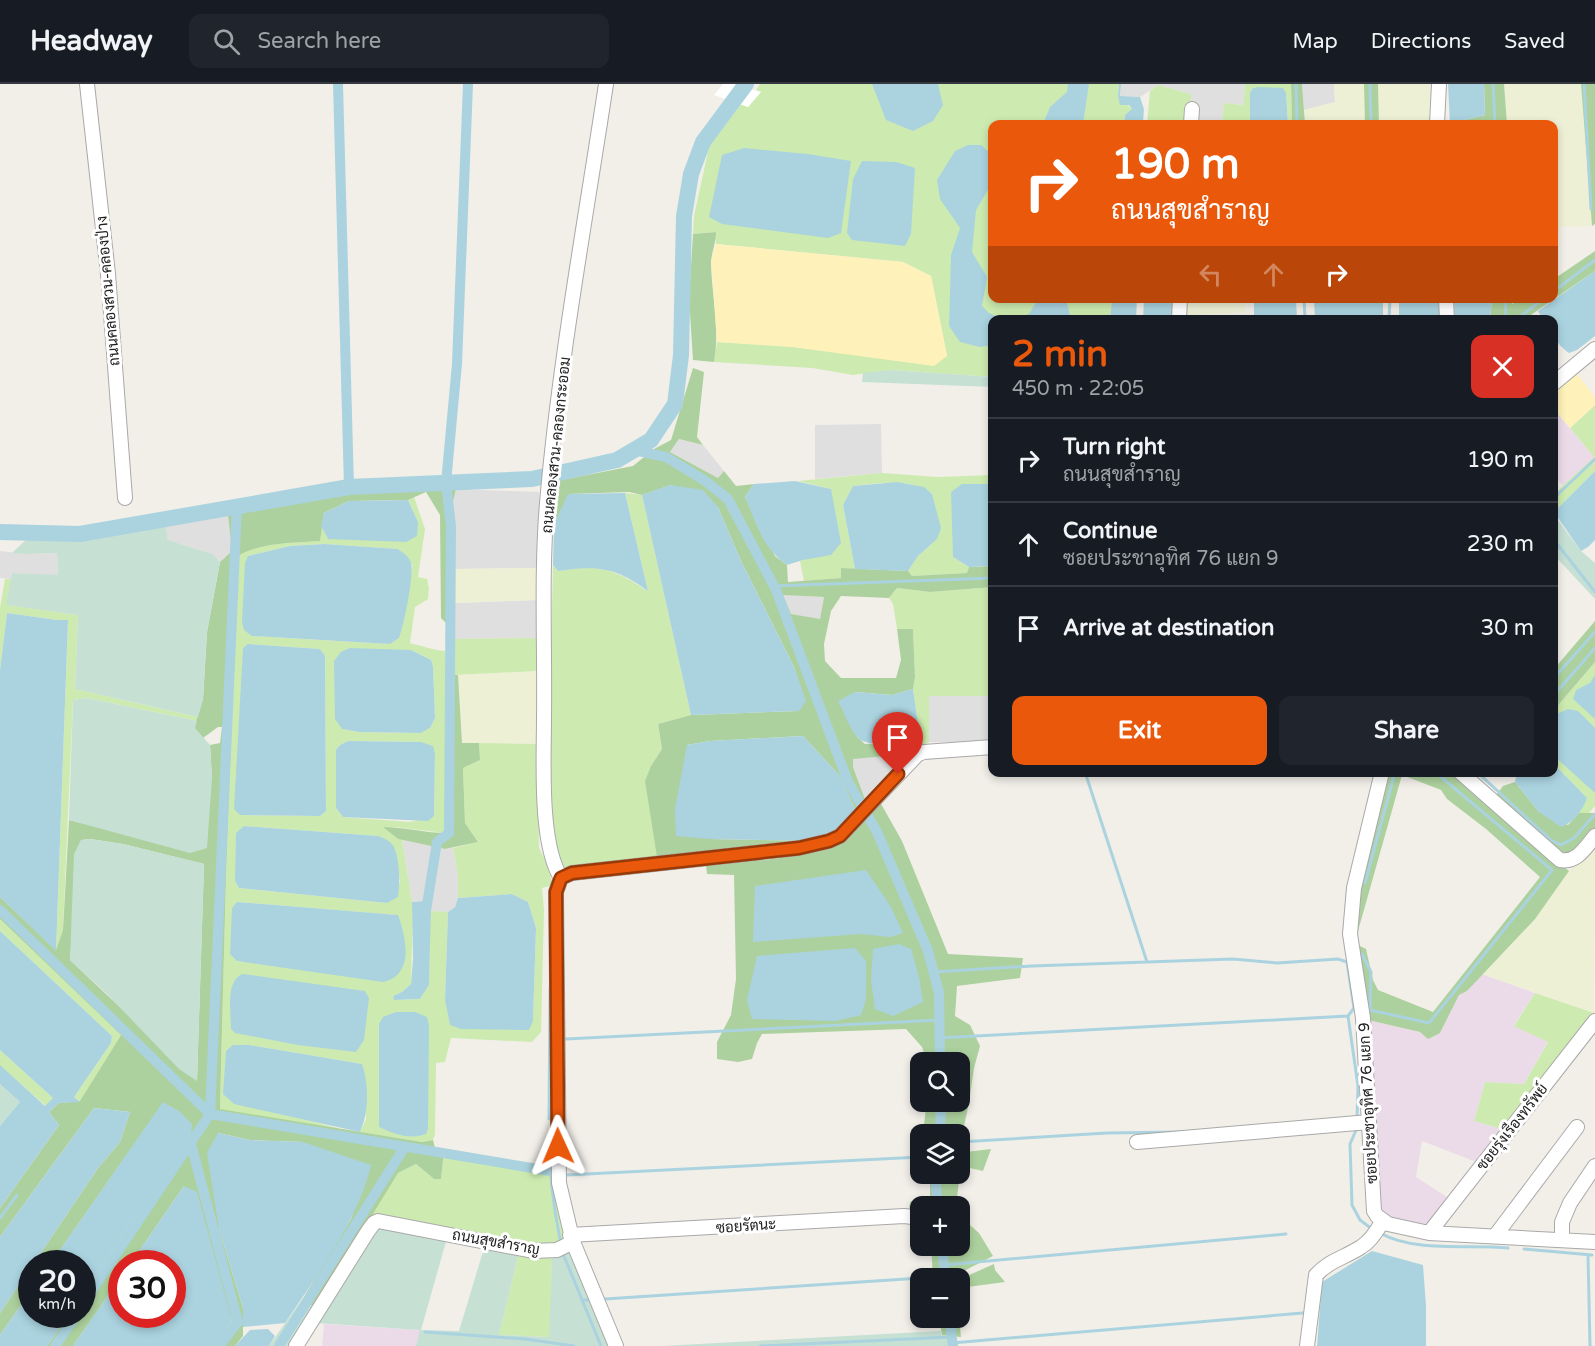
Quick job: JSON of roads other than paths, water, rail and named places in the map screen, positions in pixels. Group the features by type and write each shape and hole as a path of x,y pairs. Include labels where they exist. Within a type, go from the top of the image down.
{"street":[{"name":"ถนนคลองสวน-คลองป่าง","path":"87,84 108,274 125,498"},
{"name":"ถนนคลองสวน-คลองกระออม","path":"561,878 550,855 546,819 544,751 547,505 565,352 606,84"},
{"path":"1437,120 1438,84"},
{"path":"1191,120 1192,109"},
{"path":"1558,380 1595,349"},
{"path":"616,1346 572,1239 559,1184 556,892 561,878 572,873 799,848 829,841 840,836 918,754 988,747"},
{"name":"ซอยประชาอุทิศ 76 แยก 9","path":"1381,777 1354,888 1350,918 1352,953 1363,1018 1373,1202 1377,1216 1382,1222"},
{"path":"1466,777 1560,860 1568,862 1577,857 1595,836"},
{"name":"ซอยรุ่งเรืองทรัพย์","path":"1429,1233 1595,1021"},
{"path":"1137,1142 1369,1122"},
{"path":"1496,1236 1577,1127"},
{"path":"1562,1240 1562,1222 1566,1212 1595,1166"},
{"name":"ซอยรัตนะ","path":"572,1239 910,1217"},
{"name":"ถนนสุขสำราญ","path":"296,1346 368,1231 378,1221 533,1251 557,1250 572,1239"},
{"path":"1307,1346 1316,1275 1370,1240 1382,1222 1429,1233 1595,1242"}],"water":[{"path":"872,84 938,84 943,105 933,121 913,131 886,120"},
{"path":"1068,84 1089,84 1084,120 1045,120 1050,107 1067,92"},
{"path":"1119,84 1121,84 1120,96 1140,97 1144,109 1143,120 1125,120 1125,115 1132,109 1129,105 1120,105"},
{"path":"1448,84 1484,84 1485,115 1466,120 1450,120"},
{"path":"1257,87 1283,88 1286,93 1288,120 1250,120 1252,89"},
{"path":"968,145 981,145 988,151 988,190 976,210 972,252 987,277 982,306 994,315 988,315 988,346 980,347 960,342 949,326 951,255 960,228 940,199 937,180 955,151"},
{"path":"744,148 851,161 841,233 828,238 722,224 709,217 722,155"},
{"path":"862,161 896,162 915,168 911,234 905,246 852,240 847,233 853,179"},
{"path":"1595,271 1595,336 1577,350 1569,353 1558,342 1558,315 1540,315 1538,311 1549,303 1558,303 1558,297"},
{"path":"1036,303 1067,303 1070,315 1025,315 1029,314"},
{"path":"1112,303 1137,303 1136,315 1110,315"},
{"path":"1144,303 1173,303 1172,315 1143,315"},
{"path":"1254,303 1296,303 1297,315 1254,315"},
{"path":"1314,303 1383,303 1383,315 1315,315"},
{"path":"1399,303 1440,303 1441,315 1399,315"},
{"path":"1454,303 1492,303 1490,315 1455,315"},
{"path":"1595,471 1595,540 1588,547 1581,551 1558,518 1558,508"},
{"path":"795,481 831,489 841,543 831,555 787,565 766,543 745,497 754,484"},
{"path":"897,482 924,487 932,494 941,528 937,539 918,556 908,571 855,569 843,505 853,486"},
{"path":"962,484 988,484 988,566 969,567 953,557 951,492"},
{"path":"670,485 703,490 718,507 741,561 795,669 806,701 799,711 691,715 642,495"},
{"path":"625,493 648,591 626,577 605,570 584,568 558,571 553,565 554,525 568,494"},
{"path":"408,500 418,522 417,536 406,542 328,539 321,526 324,513 349,501"},
{"path":"325,544 398,549 409,558 412,570 410,589 399,638 390,644 252,636 244,630 242,622 245,563 248,556 290,546"},
{"path":"7,613 68,620 56,951 0,897 0,670"},
{"path":"248,644 320,649 325,656 326,811 320,816 240,815 234,809 243,648"},
{"path":"350,648 411,650 431,660 435,718 430,728 421,733 359,732 342,729 335,719 334,661 341,652"},
{"path":"1595,675 1595,719 1573,699 1576,690 1590,683"},
{"path":"913,689 918,724 916,741 886,744 870,743 859,739 838,701 855,692 892,695"},
{"path":"1568,709 1578,711 1595,728 1595,793 1558,760 1558,713"},
{"path":"803,736 839,775 856,811 837,834 818,841 710,839 676,836 675,809 687,745 710,741"},
{"path":"348,741 421,742 433,746 435,755 434,816 428,821 343,817 336,808 336,750"},
{"path":"1558,768 1587,798 1577,816 1561,827 1539,812 1515,782 1516,777 1558,777"},
{"path":"244,826 378,836 385,839 393,845 396,853 399,878 398,897 387,903 239,888 235,881 236,833"},
{"path":"866,870 891,907 903,933 890,937 861,934 753,942 755,886"},
{"path":"512,894 528,902 536,928 533,1021 529,1030 461,1029 450,1025 445,1000 448,912 455,907 458,898"},
{"path":"424,901 431,905 429,985 420,999 394,1000 393,996 411,984 412,902"},
{"path":"237,902 398,915 405,942 404,963 396,976 383,982 237,961 230,954 232,908"},
{"path":"0,931 112,1036 111,1043 74,1097 80,1102 59,1103 49,1112 59,1125 0,1208 0,1126 20,1102 0,1084 0,1065 45,1106 53,1098 0,1050"},
{"path":"899,944 911,949 923,1002 893,1016 875,1009 871,980 873,949"},
{"path":"855,948 866,961 866,999 861,1015 836,1021 752,1019 747,1000 757,956"},
{"path":"243,974 365,991 369,998 364,1040 356,1052 298,1045 235,1033 231,1029 231,990 237,977"},
{"path":"396,1012 415,1012 427,1017 429,1025 428,1129 426,1134 420,1136 402,1135 379,1127 379,1024 383,1017"},
{"path":"233,1045 249,1045 362,1064 367,1098 360,1132 234,1104 223,1094 226,1051"},
{"path":"163,1102 179,1111 192,1124 191,1134 113,1250 108,1250 108,1257 96,1275 96,1250 60,1250"},
{"path":"94,1108 130,1112 120,1142 98,1168 43,1250 18,1250 18,1286 0,1313 0,1237"},
{"path":"218,1133 250,1140 303,1142 371,1165 347,1227 285,1323 243,1327 243,1308 219,1229 207,1153"},
{"path":"184,1186 197,1192 232,1321 213,1346 73,1346 86,1328 96,1328 96,1313 108,1296 108,1328 186,1328 186,1250 140,1250"},
{"path":"1372,1251 1423,1265 1426,1346 1317,1346 1322,1282"},
{"path":"18,1309 18,1328 59,1328 47,1346 0,1346 0,1335"},
{"path":"268,1329 275,1336 269,1346 235,1346 250,1330"}],"waterway":[{"path":"338,84 349,487"},
{"path":"425,917 437,842 449,833 451,526 446,483 457,364 468,84"},
{"path":"0,532 80,534 349,487 532,479 617,460 651,440 675,404 681,355 684,216 691,174 703,142 746,84"},
{"path":"1296,84 1297,120"},
{"path":"1370,84 1371,120"},
{"path":"1493,84 1495,120"},
{"path":"1584,84 1591,209"},
{"path":"1558,288 1595,260"},
{"path":"1304,303 1305,315"},
{"path":"1389,315 1390,303"},
{"path":"1505,303 1506,315"},
{"path":"1522,315 1538,303"},
{"path":"634,450 666,457 704,480 728,499 776,590 848,782 877,832 928,951 939,993 940,1052"},
{"path":"1558,494 1595,459"},
{"path":"96,1284 210,1114 237,506"},
{"path":"1558,545 1595,592"},
{"path":"773,586 988,578"},
{"path":"1558,674 1595,632"},
{"path":"1558,690 1595,648"},
{"path":"1087,777 1147,962"},
{"path":"1365,883 1394,777"},
{"path":"1362,954 1371,972 1370,1010 1429,1023 1552,870 1441,777"},
{"path":"1482,777 1551,840 1561,845 1574,838 1595,814"},
{"path":"0,910 210,1114 550,1171"},
{"path":"933,972 1233,959 1277,963 1338,959 1347,962 1354,1008 1348,1016 1358,1086 1357,1118"},
{"path":"549,1119 550,988"},
{"path":"939,1038 1348,1016"},
{"path":"566,1039 939,1020"},
{"path":"940,1124 941,1112"},
{"path":"1357,1128 1350,1144 1352,1205 1360,1220 1372,1229"},
{"path":"970,1141 1107,1133 1180,1132"},
{"path":"549,1135 552,1187 560,1239"},
{"path":"191,1144 238,1322 219,1346"},
{"path":"279,1346 404,1148"},
{"path":"567,1175 910,1158"},
{"path":"936,1184 937,1196"},
{"path":"0,1218 17,1195"},
{"path":"1380,1233 1394,1239 1426,1245 1508,1248"},
{"path":"944,1265 1286,1234"},
{"path":"1524,1249 1592,1255"},
{"path":"1588,1255 1590,1346"},
{"path":"564,1256 601,1346"},
{"path":"943,1256 944,1268"},
{"path":"605,1299 910,1279"},
{"path":"582,1300 589,1300"},
{"path":"952,1343 1303,1313"},
{"path":"55,1346 67,1328"},
{"path":"951,1328 953,1346"},
{"path":"425,1332 525,1339 574,1346"},
{"path":"760,1346 951,1337"}]}
